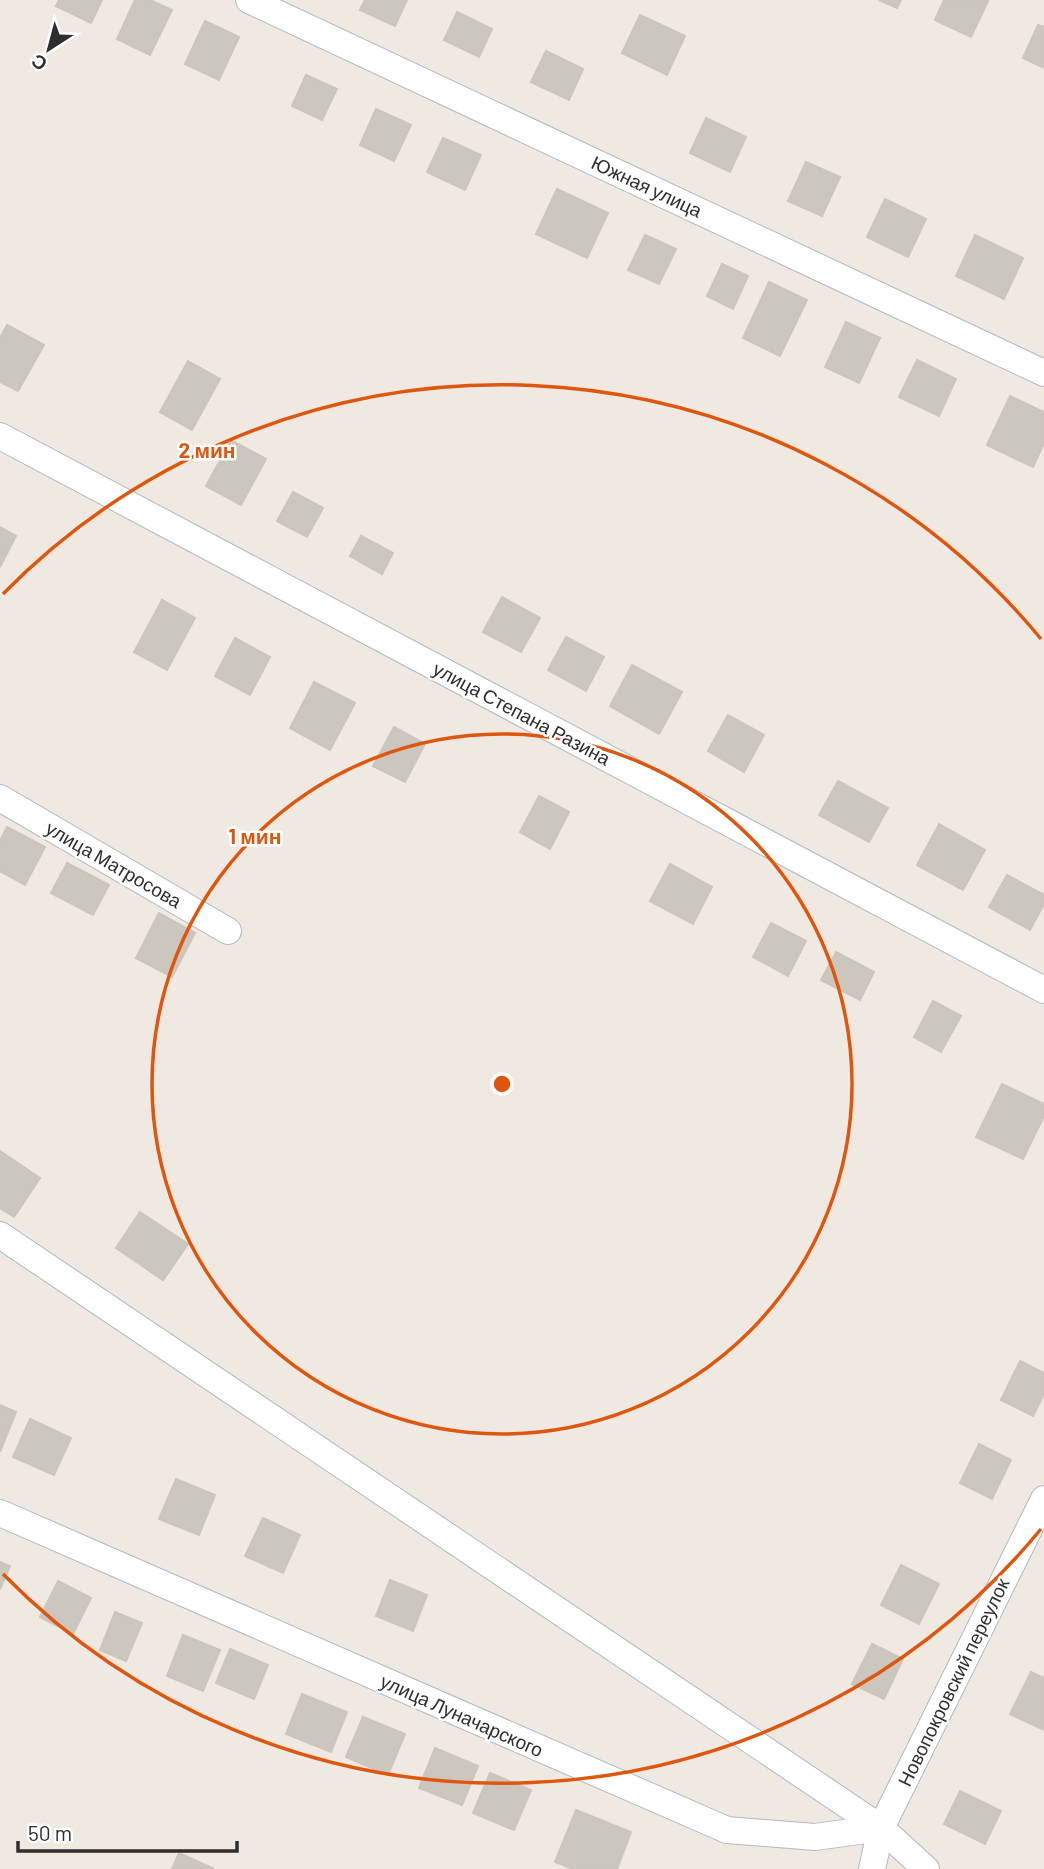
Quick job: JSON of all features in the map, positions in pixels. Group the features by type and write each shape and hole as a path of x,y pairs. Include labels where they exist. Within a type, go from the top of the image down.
{"street":[{"name":"Южная улица","path":"249,0 1044,373"},
{"name":"улица Степана Разина","path":"0,436 1044,990"},
{"name":"улица Матросова","path":"0,798 228,931"},
{"path":"0,1235 881,1828 926,1869"},
{"name":"Новопокровский переулок","path":"872,1869 881,1828 1044,1499"},
{"name":"улица Луначарского","path":"0,1513 727,1830 816,1837 881,1828"}],"building":[{"path":"59,0 102,0 91,23 56,6"},
{"path":"135,0 150,0 172,10 150,55 117,39"},
{"path":"365,0 407,0 395,26 360,10"},
{"path":"879,0 901,0 897,8"},
{"path":"944,0 988,1 971,37 935,20"},
{"path":"457,12 492,29 479,57 444,40"},
{"path":"640,15 685,36 667,75 622,53"},
{"path":"205,21 239,37 219,80 185,64"},
{"path":"1038,25 1044,27 1044,68 1023,58"},
{"path":"546,51 583,69 569,100 531,82"},
{"path":"306,75 337,89 322,120 292,106"},
{"path":"376,109 411,125 394,161 360,145"},
{"path":"706,118 746,137 730,172 690,153"},
{"path":"443,138 481,155 465,190 427,172"},
{"path":"806,162 840,177 822,216 788,201"},
{"path":"557,189 608,213 587,258 536,234"},
{"path":"885,199 926,219 908,257 867,237"},
{"path":"645,235 676,249 659,284 628,270"},
{"path":"975,235 1023,258 1004,299 956,276"},
{"path":"722,264 748,276 733,309 707,296"},
{"path":"769,282 807,300 780,356 743,338"},
{"path":"846,322 880,338 859,383 825,367"},
{"path":"7,325 44,345 18,391 0,382 0,338"},
{"path":"917,360 956,379 939,416 899,397"},
{"path":"188,361 220,379 192,430 160,412"},
{"path":"1010,396 1044,412 1044,443 1033,467 987,445"},
{"path":"231,440 266,459 241,505 206,486"},
{"path":"293,492 323,508 307,537 277,521"},
{"path":"0,527 16,536 0,567"},
{"path":"361,536 393,553 382,574 350,556"},
{"path":"502,597 540,618 521,652 483,632"},
{"path":"162,600 195,618 167,670 134,652"},
{"path":"566,637 604,657 586,691 548,670"},
{"path":"235,638 270,657 250,695 215,676"},
{"path":"632,665 682,692 659,734 610,706"},
{"path":"314,682 355,703 330,750 290,728"},
{"path":"728,715 764,735 744,772 708,751"},
{"path":"394,727 425,744 405,782 373,766"},
{"path":"838,781 888,808 869,842 819,815"},
{"path":"539,796 569,812 550,849 520,832"},
{"path":"939,824 985,850 963,890 917,865"},
{"path":"7,827 45,847 25,885 0,871 0,841"},
{"path":"67,863 109,885 93,915 51,893"},
{"path":"670,864 712,887 693,924 650,901"},
{"path":"1007,875 1044,895 1044,904 1030,930 989,907"},
{"path":"159,913 195,933 172,977 136,958"},
{"path":"771,923 806,941 788,976 753,957"},
{"path":"836,952 874,972 860,1000 821,980"},
{"path":"933,1001 961,1016 941,1052 914,1037"},
{"path":"1002,1084 1044,1104 1044,1116 1023,1159 976,1137"},
{"path":"0,1151 40,1178 14,1217 0,1208"},
{"path":"140,1212 188,1244 163,1280 116,1248"},
{"path":"1020,1361 1044,1373 1044,1394 1033,1416 1001,1400"},
{"path":"0,1405 16,1412 0,1452"},
{"path":"30,1419 71,1438 54,1475 13,1457"},
{"path":"979,1444 1011,1460 992,1499 960,1483"},
{"path":"176,1479 215,1495 199,1535 159,1519"},
{"path":"263,1518 300,1535 283,1573 245,1556"},
{"path":"0,1562 10,1566 0,1589"},
{"path":"901,1565 939,1584 919,1624 881,1605"},
{"path":"390,1580 427,1595 413,1631 376,1616"},
{"path":"58,1581 91,1598 73,1634 40,1617"},
{"path":"115,1612 142,1623 126,1661 100,1650"},
{"path":"183,1635 220,1650 203,1691 167,1676"},
{"path":"872,1644 903,1659 884,1699 852,1684"},
{"path":"230,1649 268,1665 254,1699 216,1683"},
{"path":"1031,1672 1044,1678 1044,1730 1010,1714"},
{"path":"302,1694 347,1712 331,1752 286,1734"},
{"path":"363,1717 405,1734 388,1775 346,1757"},
{"path":"435,1748 478,1766 462,1805 419,1788"},
{"path":"490,1773 531,1790 514,1830 473,1813"},
{"path":"960,1791 1001,1811 985,1844 944,1824"},
{"path":"576,1810 631,1832 617,1869 573,1869 555,1862"},
{"path":"179,1853 214,1869 172,1869"}]}
